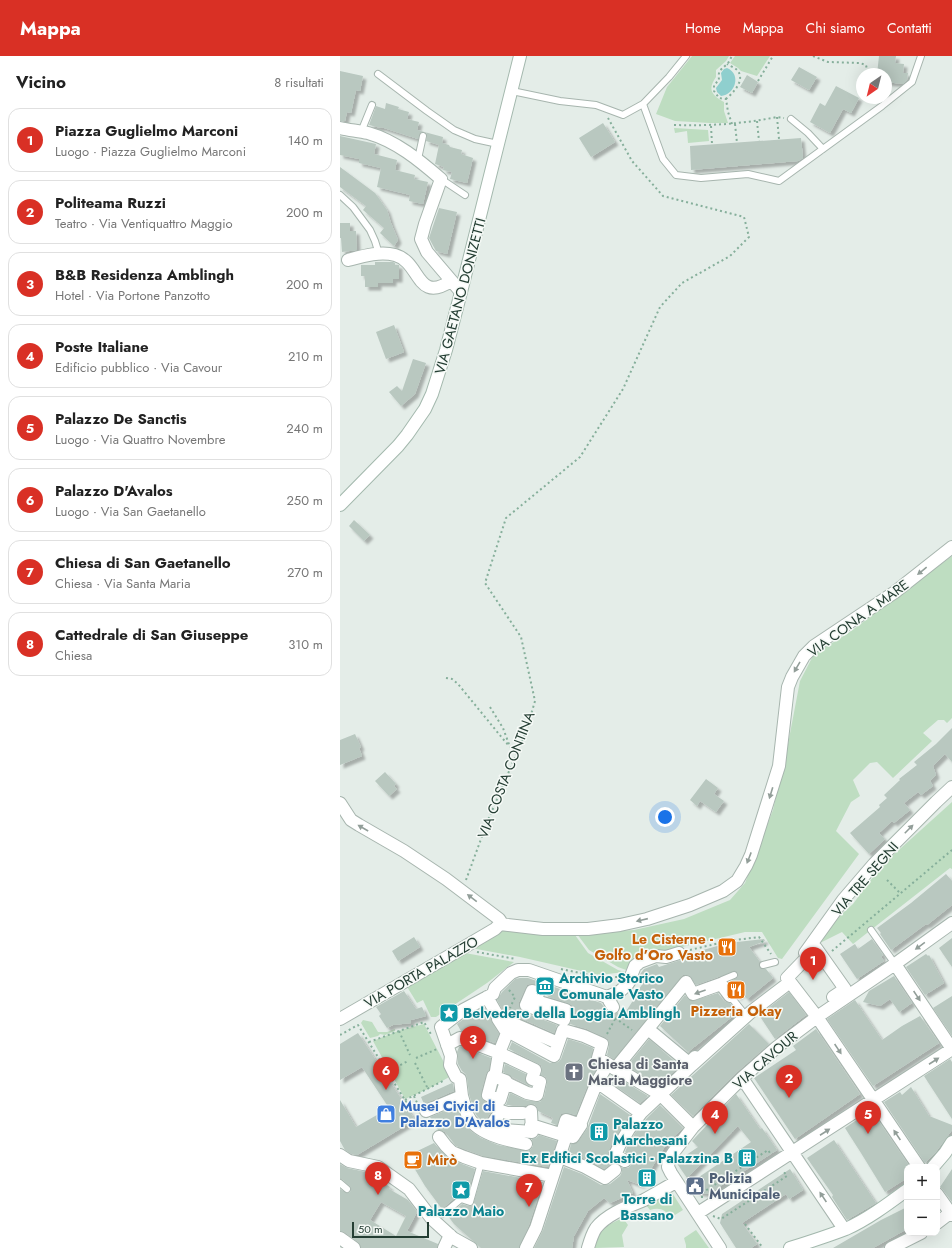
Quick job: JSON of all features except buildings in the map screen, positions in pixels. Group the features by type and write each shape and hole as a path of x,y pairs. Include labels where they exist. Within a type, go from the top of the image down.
{"street":[{"name":"VIA GAETANO DONIZETTI","path":"340,505 407,435 425,409 438,380 520,56"},
{"path":"340,128 373,135 396,145 418,159 441,179 421,239 427,252 461,292"},
{"path":"348,260 379,254 395,255 403,258 421,282 430,287 436,288 443,286 451,281"},
{"name":"VIA CONA A MARE","path":"500,924 543,929 588,929 620,925 648,919 690,905 723,891 737,881 751,855 780,766 788,687 804,656 826,637 895,592 952,547"},
{"name":"VIA TRE SEGNI","path":"788,980 843,900 874,864 952,787"},
{"path":"340,803 351,820 404,851 462,891 499,919 501,922 500,924"},
{"path":"814,1014 895,964 952,923"},
{"name":"VIA PORTA PALAZZO","path":"340,1019 495,929 500,924"},
{"path":"691,1064 788,980 816,948 845,989 814,1014"},
{"path":"526,1144 509,1140 490,1130 476,1126 467,1114 462,1096 460,1079 456,1077 450,1065 451,1056 442,1047 441,1027 463,1010 487,998 492,994 494,988 518,970 529,970 613,1009 619,992 631,979 635,966 640,962 656,956 666,957 679,953"},
{"path":"698,1214 952,1049 895,964"},
{"path":"788,980 814,1014 917,1164"},
{"path":"526,1248 536,1228 567,1135 579,1124 597,1082 645,1033 686,982 693,994 721,984 730,996"},
{"path":"487,998 508,1025 554,1056 564,1020"},
{"path":"532,1128 527,1112 507,1113 488,1095 508,1025 526,1005 564,1020 584,1036 602,1044 598,1058 661,1095 693,1127"},
{"path":"625,1161 615,1155 629,1128 641,1113 661,1095 743,1012"},
{"name":"VIA CAVOUR","path":"676,1182 668,1166 669,1159 693,1127 742,1078 814,1014"},
{"path":"508,1025 558,1043"},
{"path":"645,1033 691,1064"},
{"path":"442,1047 460,1038 499,1053 536,1070 532,1079 540,1082 537,1095 533,1095 506,1083 506,1081 494,1077"},
{"path":"742,1078 844,1230"},
{"path":"597,1082 641,1113"},
{"path":"490,1130 500,1105 500,1100 506,1083"},
{"path":"426,1112 462,1096"},
{"path":"490,1130 532,1128 567,1135"},
{"path":"439,1136 452,1152 481,1163 553,1176"},
{"path":"936,1164 952,1142"},
{"path":"340,1156 349,1161 378,1167 409,1189 439,1218 448,1241 472,1248"},
{"path":"560,1157 585,1167 604,1178 615,1170"},
{"path":"588,1248 591,1236 603,1221 611,1215 658,1193 676,1182 720,1248"},
{"path":"790,1248 844,1230 866,1219 904,1192"},
{"path":"940,1199 951,1217"},
{"path":"940,1222 951,1217"},
{"path":"940,1224 951,1217"},
{"path":"891,1248 915,1236"},
{"path":"341,1241 354,1248"}],"lane":[{"path":"512,91 560,101 586,103 623,115 643,104 669,77 686,56"},
{"path":"643,104 663,159 676,175 700,178 748,174 779,181 882,106 912,82 921,56"},
{"path":"378,74 454,130 475,139 498,144"},
{"path":"361,132 372,105"},
{"path":"791,119 824,149"},
{"path":"418,159 424,136"},
{"path":"441,179 466,195"},
{"path":"340,196 353,207 370,230 379,254"},
{"path":"871,930 895,964"},
{"path":"763,965 775,962"},
{"path":"721,984 722,980 734,975"},
{"path":"730,996 743,1012"},
{"path":"439,1218 461,1199 470,1202 481,1163"},
{"path":"340,1183 347,1189"}],"path":[{"path":"727,64 738,71 740,79 737,87 726,99 719,98 714,91 714,85 719,80 720,69 727,64 732,56"},
{"path":"758,81 773,56"},
{"path":"813,56 828,62 860,63 866,65 867,68"},
{"path":"740,79 744,81"},
{"path":"726,99 732,124"},
{"name":"VIA COSTA CONTINA","path":"462,891 488,820 526,732 535,701 521,636 485,583 506,518 580,457 623,389 660,307 682,283 730,256 748,237 744,217 663,196 632,161 601,107"},
{"path":"777,117 779,139"},
{"path":"674,125 711,126 757,122 777,117 791,119"},
{"path":"757,122 759,141"},
{"path":"736,124 737,142"},
{"path":"711,126 712,144"},
{"path":"446,678 452,679 458,684 511,748 518,752"},
{"path":"490,707 503,728 511,748"},
{"path":"836,947 952,850"},
{"path":"887,880 900,893"},
{"path":"679,953 728,941 759,937 775,962"},
{"path":"500,983 514,994 515,997 508,1025"},
{"path":"602,1044 613,1009 645,1033"},
{"path":"369,1042 424,1022 434,1042"},
{"path":"340,1035 358,1025 413,1113"},
{"path":"398,1031 410,1055"},
{"path":"416,1058 442,1047"},
{"path":"387,1072 408,1061"},
{"path":"415,1063 428,1089"},
{"path":"405,1100 446,1079"},
{"path":"414,1096 417,1102"},
{"path":"702,1193 768,1150 770,1154"},
{"path":"712,1215 721,1219 787,1176 784,1172"},
{"path":"745,1224 763,1248"}],"green space":[{"path":"692,56 729,56 726,61 716,70 716,77 711,89 716,97 724,102 724,111 728,123 675,121 656,114 667,87"},
{"path":"735,56 770,56 757,76 741,71 730,63"},
{"path":"674,128 708,130 709,141 688,143 687,131 675,133"},
{"path":"952,556 952,718 947,723 944,720 938,720 923,733 932,741 893,778 877,762 870,763 853,780 860,796 851,802 836,831 859,854 782,959 778,958 762,932 745,932 665,951 651,949 633,958 626,970 589,950 577,934 634,930 684,919 730,900 745,883 773,810 800,681 814,654 847,634"},
{"path":"952,802 952,869 950,868 853,944 842,932 820,943 833,922 853,904 881,866"},
{"path":"504,928 575,935 588,953 618,970 625,972 599,975 520,957 471,948"},
{"path":"465,953 514,962 487,983 436,1017 431,1017 423,1000 417,1003 406,985"},
{"path":"363,1020 372,1022 378,1032 387,1032 395,1029 395,1031 370,1038 361,1023"},
{"path":"424,1024 451,1076 428,1089 405,1099 373,1041 398,1031"},
{"path":"671,1191 683,1210 670,1218 664,1211 659,1209 650,1210 646,1205"},
{"path":"623,1218 628,1225 622,1235 624,1247 595,1248 598,1236 604,1228"},
{"path":"696,1230 709,1248 686,1248 684,1238"}],"water":[{"path":"727,68 732,71 734,75 735,84 730,92 721,96 717,92 716,88 722,80 721,73"}],"place":[{"name":"Le Cisterne - Golfo d’Oro Vasto","path":"727,947"},
{"name":"Piazza Guglielmo Marconi","path":"813,980"},
{"name":"Archivio Storico Comunale Vasto","path":"545,986"},
{"name":"Pizzeria Okay","path":"736,990"},
{"name":"Belvedere della Loggia Amblingh","path":"449,1013"},
{"name":"B&B Residenza Amblingh","path":"473,1059"},
{"name":"Chiesa di Santa Maria Maggiore","path":"574,1072"},
{"name":"Palazzo D'Avalos","path":"386,1090"},
{"name":"Politeama Ruzzi","path":"789,1098"},
{"name":"Musei Civici di Palazzo D'Avalos","path":"386,1114"},
{"name":"Palazzo Marchesani","path":"599,1132"},
{"name":"Poste Italiane","path":"715,1134"},
{"name":"Palazzo De Sanctis","path":"868,1134"},
{"name":"Ex Edifici Scolastici - Palazzina B","path":"747,1158"},
{"name":"Mirò","path":"413,1160"},
{"name":"Torre di Bassano","path":"647,1178"},
{"name":"Polizia Municipale","path":"695,1186"},
{"name":"Palazzo Maio","path":"461,1190"},
{"name":"Cattedrale di San Giuseppe","path":"378,1195"},
{"name":"Chiesa di San Gaetanello","path":"529,1207"}]}
